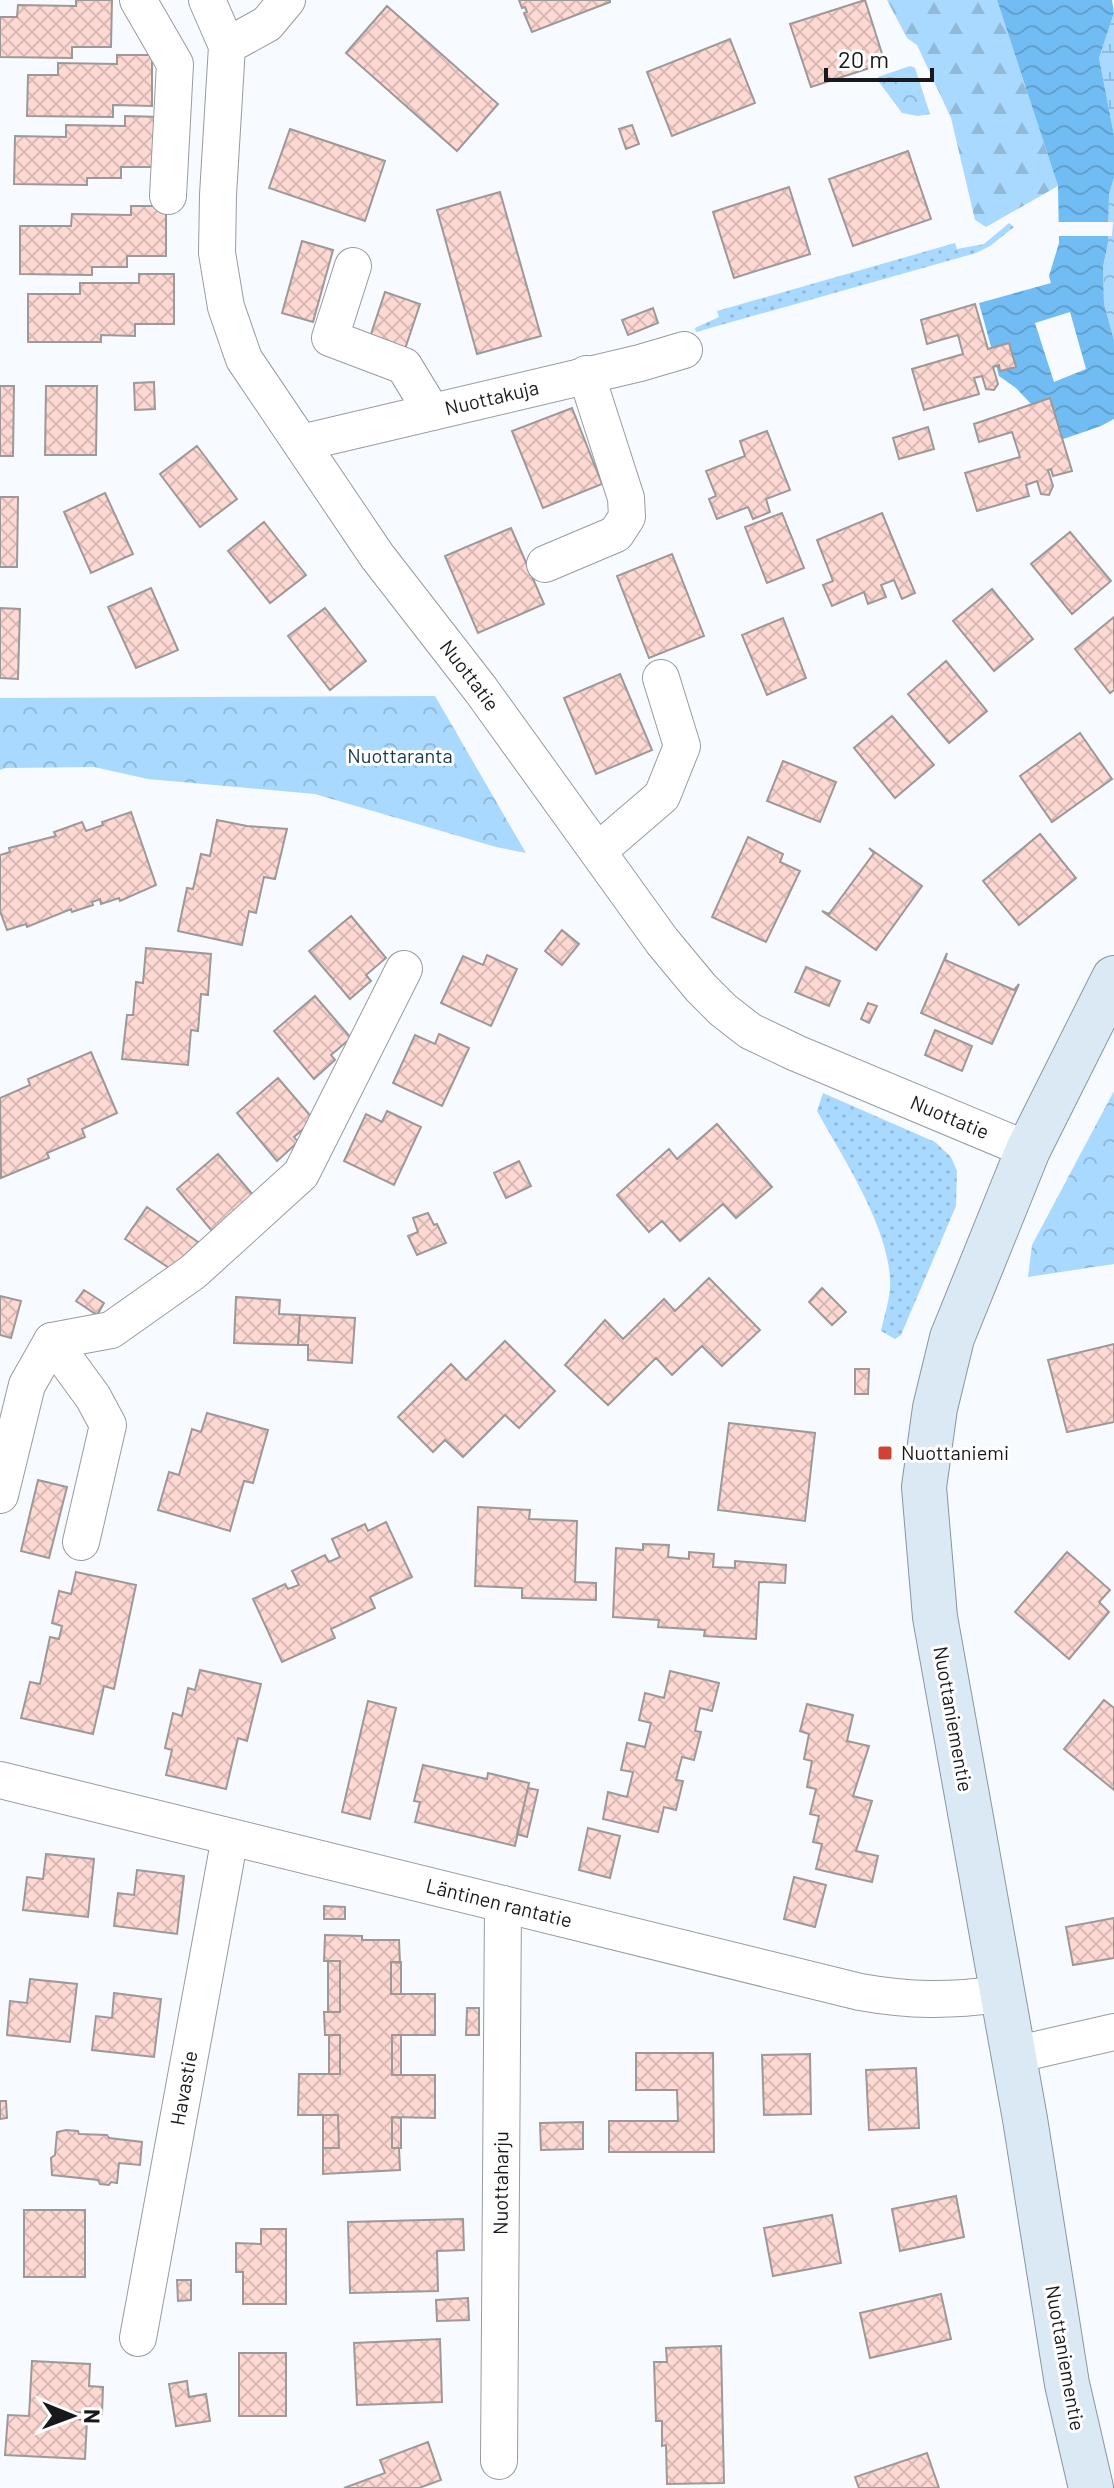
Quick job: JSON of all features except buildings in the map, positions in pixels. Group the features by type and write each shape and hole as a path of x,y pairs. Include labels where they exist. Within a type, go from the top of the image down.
{"main road":[{"name":"Nuottaniementie","path":"1091,2488 1067,2384 1014,2055 1000,1994 935,1617 924,1487 935,1408 952,1338 1028,1150 1114,978"}],"street":[{"path":"138,0 175,64 168,196"},
{"name":"Nuottatie","path":"207,0 227,46 217,253 226,307 244,359 377,556 481,690 662,941 723,1010 750,1031 796,1053 1028,1150"},
{"path":"227,46 267,24 287,0"},
{"path":"353,266 330,338 404,366 432,412"},
{"name":"Nuottakuja","path":"301,443 684,350"},
{"path":"545,564 616,534 627,517 626,498 586,374"},
{"path":"598,851 662,796 682,746 661,678"},
{"path":"0,1495 27,1385 52,1341 111,1330 193,1272 301,1174 404,969"},
{"path":"52,1341 93,1397 108,1425 81,1542"},
{"name":"Läntinen rantatie","path":"0,1780 860,1992 908,2000 961,1999 1000,1994"},
{"name":"Havastie","path":"138,2338 230,1837"},
{"name":"Nuottaharju","path":"499,2461 503,1904"},
{"path":"1014,2055 1114,2032"}],"green space":[{"path":"887,0 997,0 1058,186 986,227 975,220 951,118 917,45 907,38"},
{"path":"1114,13 1114,135 1099,58"},
{"path":"910,66 915,68 930,114 918,116 902,113 879,82 878,77"},
{"path":"1114,178 1114,340 1104,304 1103,267 1108,243 1109,194"},
{"path":"1009,223 1014,227 976,253 696,332 695,328 719,317 717,311 955,243 957,249 984,244"},
{"name":"Nuottaranta","path":"435,696 526,853 315,794 148,779 94,767 0,770 0,698"},
{"path":"1114,1091 1114,1264 1028,1277 1032,1245"},
{"path":"823,1093 935,1142 951,1157 957,1171 956,1206 901,1335 895,1339 881,1331 890,1288 884,1244 864,1196 817,1111"}],"water":[{"path":"997,0 1112,0 1114,13 1099,58 1114,135 1114,178 1109,194 1108,243 1103,267 1104,304 1114,340 1114,419 1043,446 1032,405 999,376 979,303 1051,283 1049,276 1059,243 1058,186","holes":["1070,312 1086,369 1054,382 1035,323"]}],"pier":[{"path":"1054,222 1113,222 1112,236 1055,236"}],"place":[{"name":"Nuottaniemi","path":"885,1453"}]}
